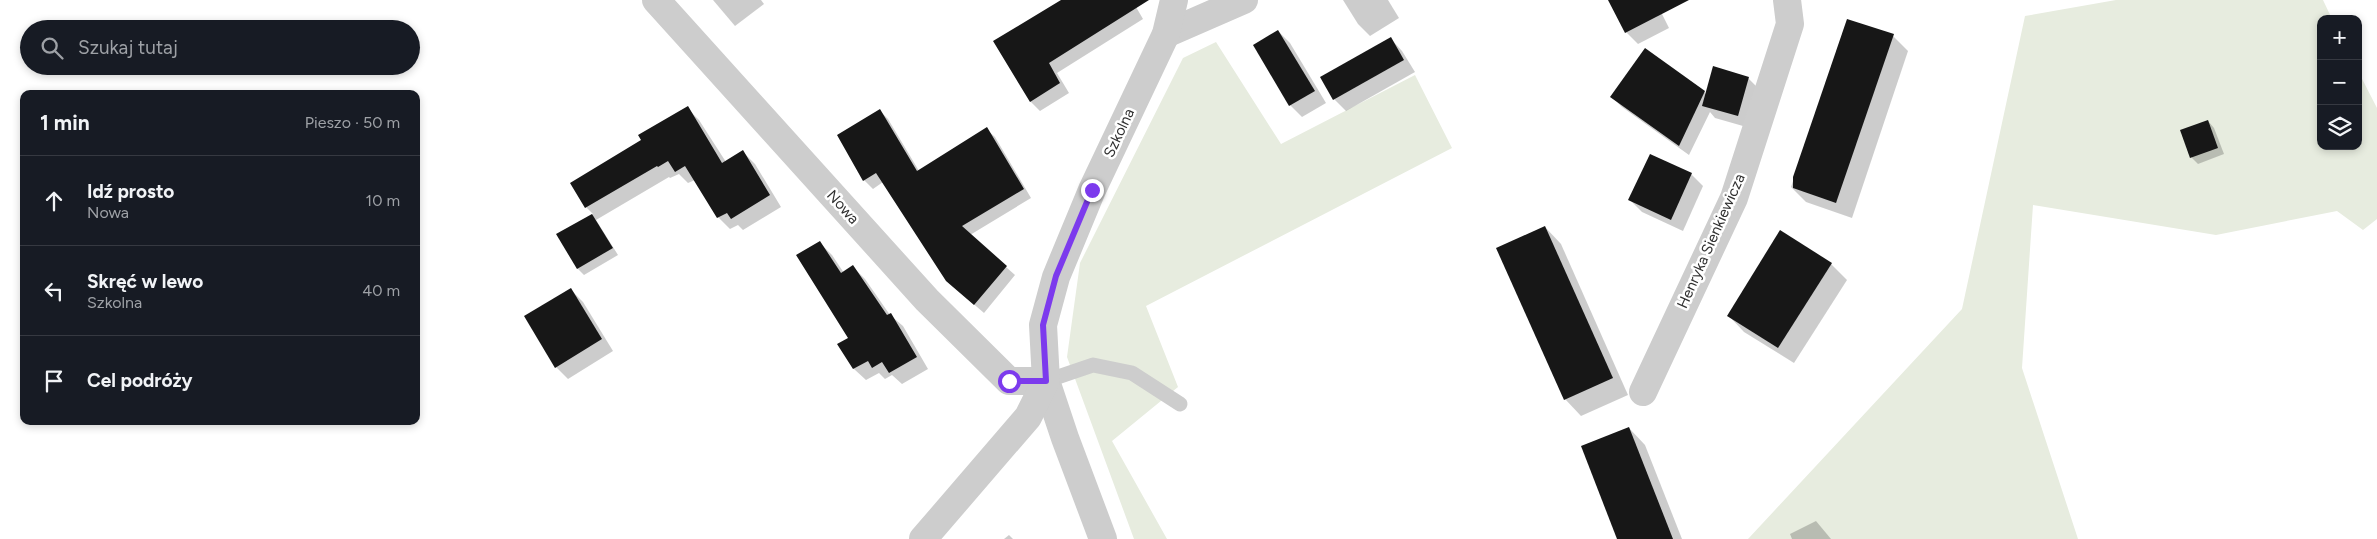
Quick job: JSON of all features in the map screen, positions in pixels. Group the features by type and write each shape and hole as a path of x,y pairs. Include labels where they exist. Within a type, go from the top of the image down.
{"street":[{"name":"Nowa","path":"656,0 927,300 1009,381 1046,381"},
{"name":"Szkolna","path":"923,539 1028,417 1046,381 1043,325 1056,276 1092,190 1166,34 1174,0"},
{"path":"1166,34 1244,0"},
{"name":"Henryka Sienkiewicza","path":"1643,392 1734,198 1790,24 1787,0"},
{"path":"1046,381 1103,539"}],"lane":[{"path":"1046,381 1093,365 1132,372 1180,404"}],"shaded area":[{"path":"2116,0 2323,0 2330,15 2317,15 2317,150 2362,150 2362,79 2377,108 2377,219 2363,230 2337,211 2216,235 2033,205 2022,368 2078,539 1748,539 1962,309 2025,16"},
{"path":"1216,42 1281,144 1415,75 1452,148 1146,306 1178,387 1112,441 1167,539 1134,539 1067,357 1080,263 1183,58"}],"building":[{"path":"1061,0 1149,0 1049,63 1060,83 1030,102 993,41"},
{"path":"1608,0 1689,0 1625,33"},
{"path":"1847,19 1894,34 1836,203 1793,188 1793,177"},
{"path":"1278,30 1315,91 1289,106 1253,45"},
{"path":"1391,37 1404,60 1333,100 1320,77"},
{"path":"1645,48 1705,91 1679,146 1610,97"},
{"path":"1713,66 1749,77 1738,116 1702,106"},
{"path":"688,106 722,163 743,150 770,195 731,219 727,213 717,218 685,166 675,172 668,161 585,208 570,183 641,140 638,135"},
{"path":"880,109 917,171 987,127 1024,189 962,226 1007,266 974,305 946,281 876,173 863,181 837,135"},
{"path":"2208,120 2218,148 2190,158 2180,130"},
{"path":"1650,154 1692,173 1671,220 1628,200"},
{"path":"592,214 613,248 577,269 556,234"},
{"path":"1545,226 1613,378 1564,400 1496,248"},
{"path":"1780,230 1832,263 1778,348 1727,316"},
{"path":"820,241 841,273 853,265 887,315 891,313 917,357 889,373 882,362 872,368 868,361 853,369 837,344 848,338 796,255"},
{"path":"571,288 602,339 555,368 524,316"},
{"path":"1629,427 1673,539 1617,539 1581,446"}],"route":[{"path":"1009,381 1046,381 1043,325 1056,276 1092,190"}]}
